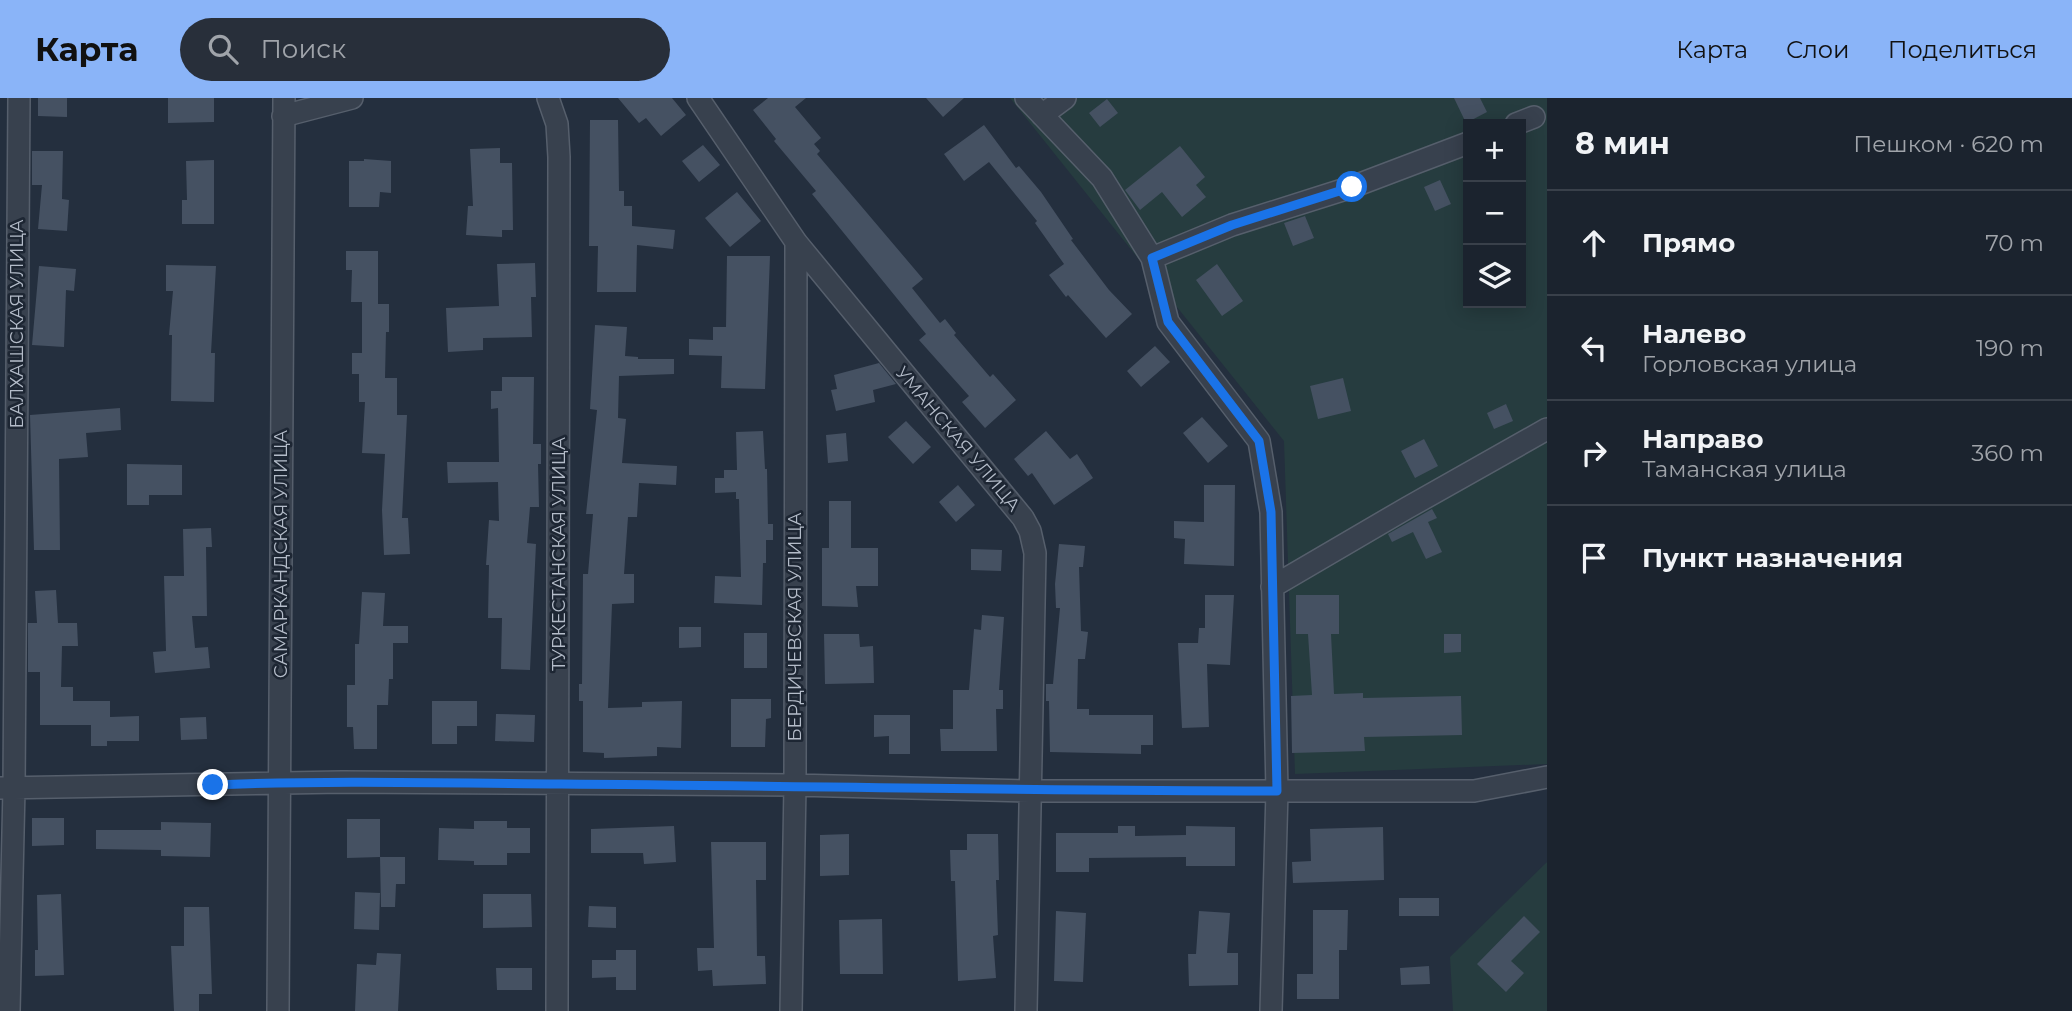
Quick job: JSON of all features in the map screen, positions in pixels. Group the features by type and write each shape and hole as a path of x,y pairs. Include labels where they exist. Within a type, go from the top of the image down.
{"street":[{"name":"БАЛХАШСКАЯ УЛИЦА","path":"9,1011 7,788 19,98"},
{"path":"284,107 352,98"},
{"name":"ТУРКЕСТАНСКАЯ УЛИЦА","path":"548,98 559,139 557,1011"},
{"name":"УМАНСКАЯ УЛИЦА","path":"698,98 796,243 1023,518 1030,531 1035,553 1026,1011"},
{"path":"1026,98 1102,178 1152,258 1168,322 1259,441 1271,512 1277,791 1271,1011"},
{"path":"1042,115 1065,98"},
{"name":"САМАРКАНДСКАЯ УЛИЦА","path":"278,1011 284,107"},
{"path":"1152,258 1232,225 1352,187 1463,145"},
{"name":"БЕРДИЧЕВСКАЯ УЛИЦА","path":"791,1011 795,785 796,243"},
{"path":"1272,587 1547,429"},
{"path":"7,788 280,782 795,785 1030,791 1474,791 1547,777"}],"green space":[{"path":"1010,98 1547,98 1547,764 1295,774 1284,441"},
{"path":"1547,862 1547,1011 1453,1011 1450,957"}],"building":[{"path":"38,98 67,98 67,117 38,116"},
{"path":"168,98 214,98 214,122 168,123"},
{"path":"618,98 672,98 686,115 661,136 646,118 639,123"},
{"path":"768,98 806,98 795,107 821,138 814,144 820,151 817,154 923,279 912,288 940,323 945,319 956,333 954,335 990,377 993,374 1016,400 985,428 962,402 969,396 919,340 926,334 812,194 816,191 774,141 776,139 753,110"},
{"path":"926,98 964,98 943,117"},
{"path":"1454,98 1480,98 1487,112 1474,119 1464,119"},
{"path":"1107,99 1118,113 1100,127 1089,113"},
{"path":"590,120 618,120 619,191 624,191 624,206 632,206 632,226 675,230 673,249 637,245 636,292 597,292 598,246 589,246"},
{"path":"984,125 1016,168 1019,166 1041,192 1073,239 1071,240 1109,290 1132,314 1106,338 1068,295 1066,297 1049,275 1064,264 1035,223 1037,221 989,162 964,181 944,154"},
{"path":"703,145 720,165 699,182 682,161"},
{"path":"1180,146 1205,177 1196,185 1206,197 1182,217 1162,192 1140,210 1125,190"},
{"path":"500,148 500,163 512,163 513,230 502,230 502,237 466,235 468,206 473,206 470,149"},
{"path":"32,151 63,151 62,199 69,200 67,231 38,229 42,185 32,185"},
{"path":"214,160 214,224 182,224 182,200 187,200 186,161"},
{"path":"349,161 391,161 391,193 380,192 379,207 349,207"},
{"path":"1440,180 1451,204 1435,211 1424,187"},
{"path":"737,192 761,221 730,247 705,218"},
{"path":"1305,216 1314,238 1293,246 1284,223"},
{"path":"346,251 378,251 378,304 389,304 385,378 397,378 397,415 407,415 402,518 408,518 410,554 384,555 382,510 385,454 362,453 365,402 359,402 359,374 352,374 352,353 362,353 362,302 351,302 352,270 346,270"},
{"path":"727,256 770,256 765,389 721,388 722,356 689,355 689,339 713,340 713,327 726,327"},
{"path":"535,263 536,297 531,297 532,337 483,338 483,350 448,352 446,308 499,306 497,264"},
{"path":"1217,264 1243,301 1222,316 1196,280"},
{"path":"166,265 216,266 211,353 215,353 214,402 171,401 172,335 169,335 173,291 166,291"},
{"path":"39,266 76,269 74,291 66,290 64,347 32,345"},
{"path":"595,325 627,327 625,356 638,359 674,359 674,374 619,376 618,418 626,419 622,463 677,466 676,485 639,483 637,517 628,517 624,574 634,574 634,603 612,604 608,708 642,707 642,702 682,701 681,748 657,747 657,756 604,758 604,753 583,752 583,701 579,701 579,684 582,684 583,574 588,574 593,514 586,514 597,410 590,409"},
{"path":"1155,346 1170,362 1141,387 1127,371"},
{"path":"879,363 896,384 873,390 875,402 836,411 831,390 837,389 834,375"},
{"path":"502,377 534,377 533,444 541,444 541,464 538,464 539,507 530,507 527,543 536,544 530,670 501,669 502,618 488,618 489,565 486,565 489,520 499,521 498,482 448,483 447,462 499,462 498,408 491,409 491,391 502,391"},
{"path":"1343,378 1351,411 1318,419 1310,386"},
{"path":"1506,404 1513,421 1494,429 1487,413"},
{"path":"120,408 121,430 86,433 88,457 59,459 60,550 34,550 30,415"},
{"path":"1202,417 1228,446 1208,463 1183,433"},
{"path":"906,421 931,447 913,464 888,437"},
{"path":"763,431 768,524 773,524 773,540 766,540 762,605 714,603 715,576 741,577 739,499 736,499 736,492 715,493 715,478 724,478 724,470 737,470 736,432"},
{"path":"1046,431 1070,459 1077,454 1093,478 1054,505 1032,473 1028,476 1014,459"},
{"path":"846,433 848,461 828,463 826,435"},
{"path":"1424,439 1438,466 1415,478 1401,451"},
{"path":"127,464 182,465 182,495 149,495 149,505 127,505"},
{"path":"958,485 975,505 956,522 939,502"},
{"path":"1204,485 1235,485 1234,566 1184,564 1185,539 1174,538 1174,521 1204,522"},
{"path":"829,501 851,501 851,548 878,548 878,586 856,586 858,607 822,606 822,548 829,548"},
{"path":"1432,509 1437,518 1428,522 1442,552 1426,559 1413,532 1392,542 1388,534"},
{"path":"211,528 212,547 206,547 207,616 192,616 195,648 208,647 210,668 155,673 153,652 166,651 164,576 184,576 183,529"},
{"path":"1059,544 1085,546 1083,567 1079,567 1081,631 1088,632 1085,659 1078,659 1077,709 1089,709 1089,715 1153,715 1153,745 1141,745 1141,754 1050,752 1046,684 1053,684 1060,608 1056,608 1055,584"},
{"path":"971,549 1002,550 1001,571 971,570"},
{"path":"56,590 58,623 77,623 78,646 62,646 61,687 73,687 73,701 110,701 110,717 139,716 139,741 107,741 107,746 91,746 91,725 40,725 40,672 28,672 28,623 37,623 35,591"},
{"path":"362,592 385,593 383,626 408,626 408,643 393,643 393,679 389,679 388,705 377,705 377,749 354,749 353,727 347,727 347,685 355,685 355,644 359,644"},
{"path":"1205,595 1234,595 1230,665 1207,664 1209,727 1182,728 1178,643 1198,643 1199,628 1205,628"},
{"path":"1296,595 1339,595 1339,634 1331,634 1334,694 1363,693 1363,698 1461,696 1462,735 1364,737 1365,751 1292,753 1291,696 1312,695 1308,634 1296,634"},
{"path":"982,615 1004,617 999,690 1003,690 1003,709 996,709 997,751 941,751 940,729 953,729 953,690 969,690 974,629 981,630"},
{"path":"679,627 701,627 701,647 679,648"},
{"path":"744,633 767,633 767,668 744,668"},
{"path":"824,634 859,634 860,647 873,646 874,683 825,684"},
{"path":"1444,634 1461,634 1461,652 1444,653"},
{"path":"731,699 771,699 771,718 766,719 765,747 731,747"},
{"path":"432,701 477,701 477,726 457,726 457,744 432,744"},
{"path":"496,714 535,715 534,742 495,741"},
{"path":"874,715 910,715 910,754 889,754 889,736 874,737"},
{"path":"206,717 207,739 181,740 180,718"},
{"path":"32,818 64,818 64,845 32,846"},
{"path":"347,819 380,819 380,857 347,858"},
{"path":"474,821 507,821 507,828 530,828 530,853 507,853 507,865 474,865 474,861 438,860 439,828 474,829"},
{"path":"161,822 211,823 210,857 161,856 161,850 96,849 96,830 161,830"},
{"path":"674,826 676,862 644,864 643,853 591,853 591,829"},
{"path":"1118,826 1135,826 1135,836 1186,835 1186,826 1235,827 1235,866 1186,866 1186,857 1089,858 1089,872 1056,872 1056,833 1118,833"},
{"path":"1383,827 1384,880 1293,883 1292,862 1311,861 1310,829"},
{"path":"849,834 849,875 820,876 820,835"},
{"path":"967,834 998,834 998,935 993,936 996,978 958,981 955,881 951,881 950,850 967,850"},
{"path":"711,842 766,842 766,880 756,880 757,956 765,956 766,984 713,986 712,970 698,971 697,948 714,948"},
{"path":"380,857 405,857 405,884 396,884 395,907 381,907"},
{"path":"355,892 380,893 379,930 354,929"},
{"path":"61,894 64,975 35,976 35,950 38,950 37,895"},
{"path":"483,894 531,894 532,927 483,928"},
{"path":"1399,898 1439,898 1439,916 1399,916"},
{"path":"589,906 616,907 616,928 588,927"},
{"path":"184,907 209,907 212,994 199,994 199,1011 174,1011 171,946 184,946"},
{"path":"1313,910 1348,910 1347,950 1339,950 1339,999 1297,999 1297,974 1313,974"},
{"path":"1056,911 1086,913 1083,982 1054,981"},
{"path":"1199,911 1230,913 1227,953 1238,953 1238,985 1189,986 1188,954 1196,954"},
{"path":"1524,916 1540,932 1511,961 1524,973 1506,992 1477,964"},
{"path":"882,919 883,974 840,974 839,920"},
{"path":"616,950 636,950 636,990 616,990 616,977 592,978 592,960 616,960"},
{"path":"377,953 401,954 398,1011 355,1011 357,964 376,965"},
{"path":"1429,966 1430,984 1401,985 1400,968"},
{"path":"496,968 532,968 532,990 497,990"}],"route":[{"path":"213,785 342,782 795,785 1030,791 1277,791 1271,512 1259,441 1168,322 1152,258 1232,225 1352,187"}]}
